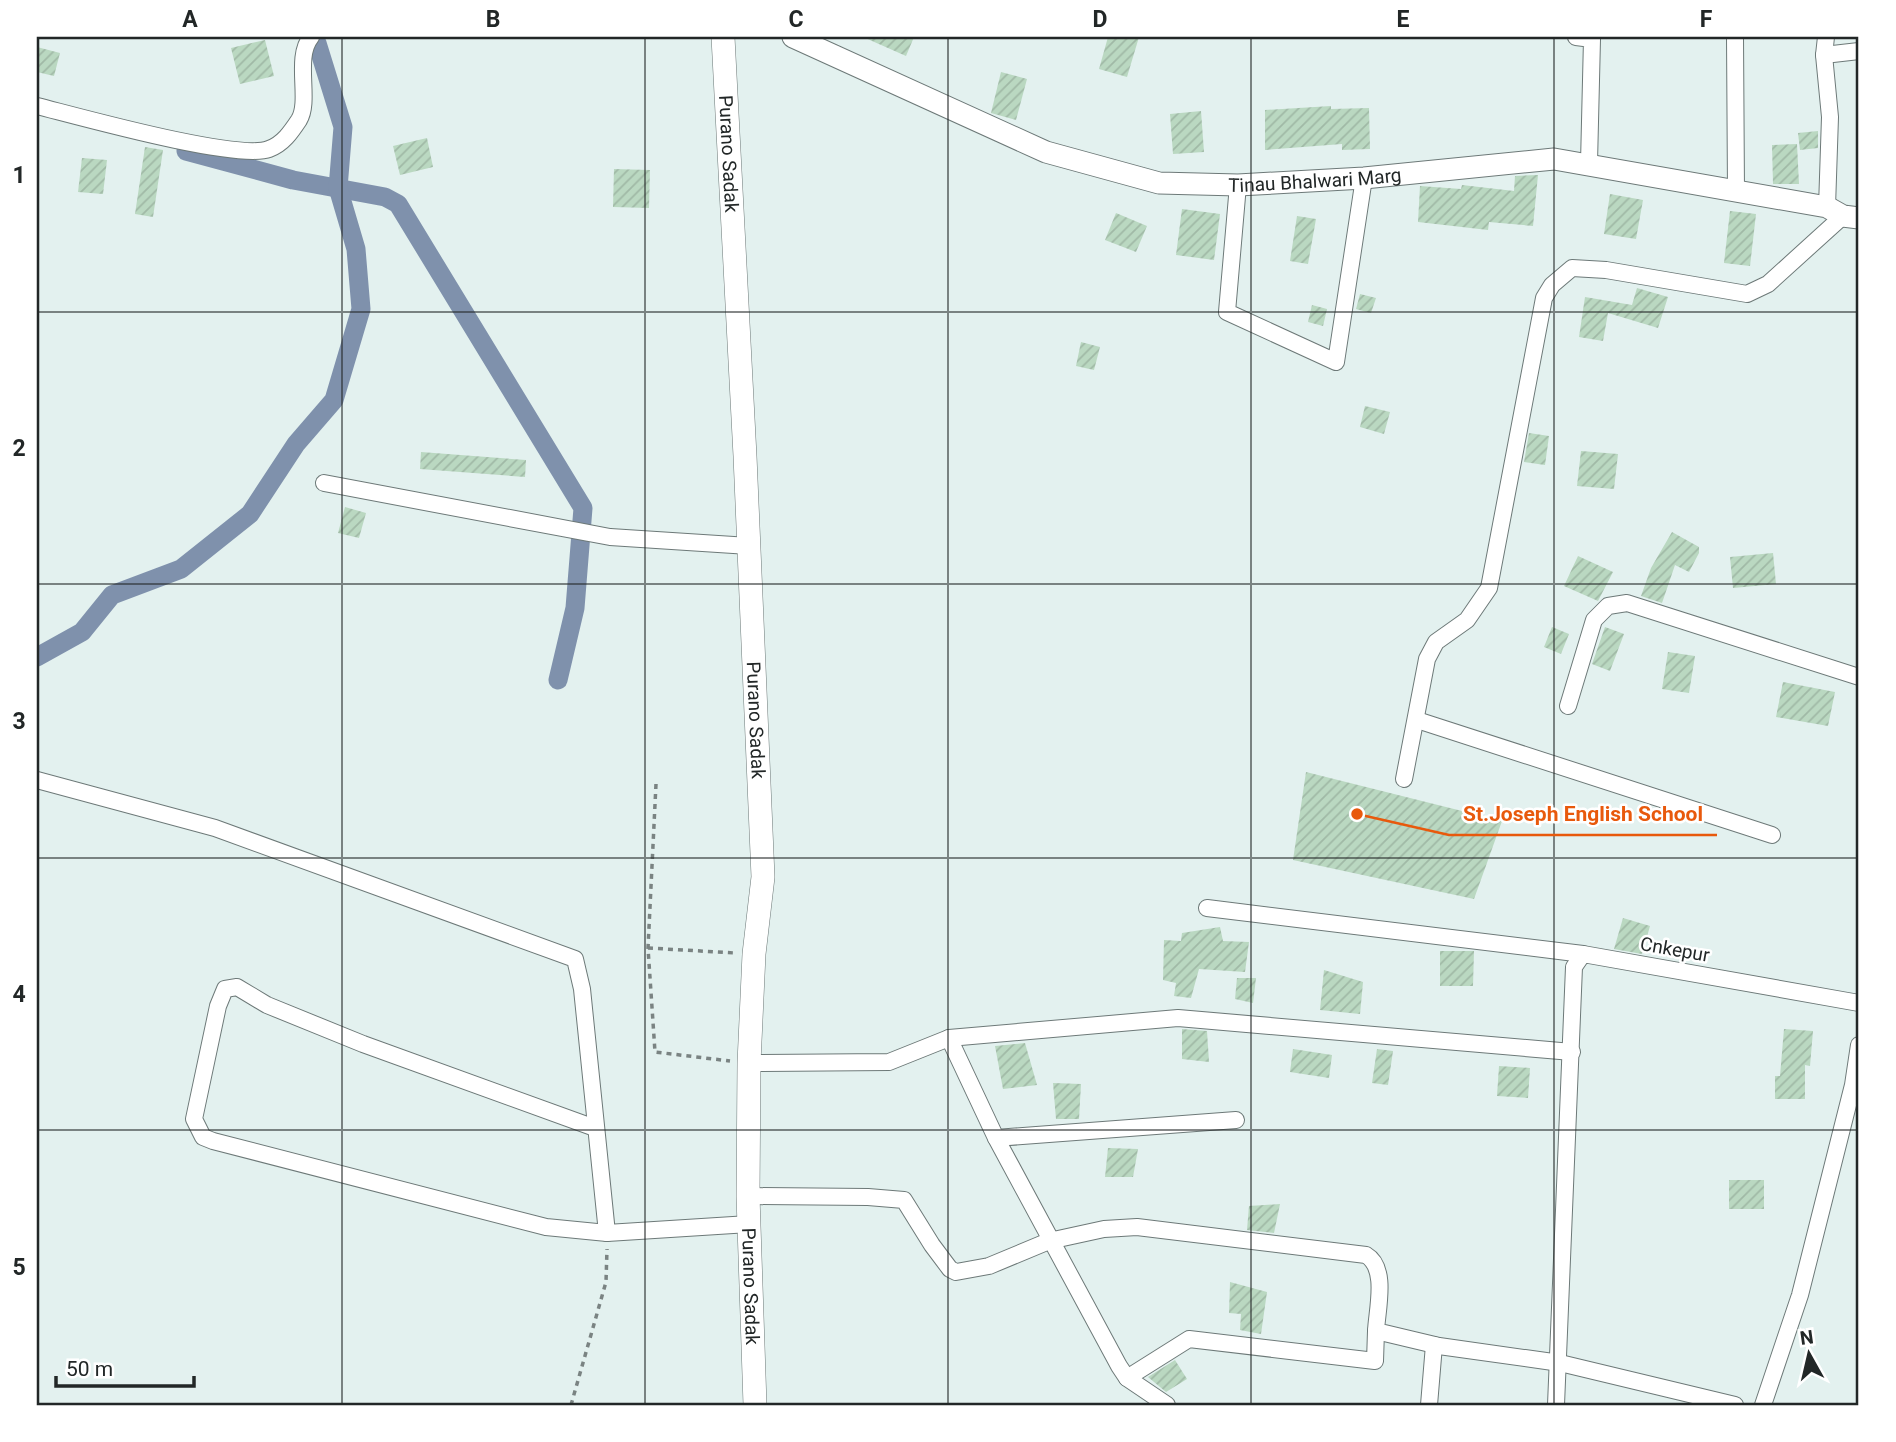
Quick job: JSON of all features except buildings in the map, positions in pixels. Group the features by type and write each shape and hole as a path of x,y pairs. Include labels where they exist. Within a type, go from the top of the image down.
{"main road":[{"name":"Purano Sadak","path":"723,37 749,547 758,819 763,877 754,954 749,1063 748,1196 755,1405"}],"street":[{"path":"37,106 134,131 248,152 269,149 288,135 301,116 304,50 312,37"},
{"name":"Tinau Bhalwari Marg","path":"793,37 1046,152 1159,183 1238,185 1364,178 1554,159 1589,163 1843,214"},
{"path":"1576,37 1593,38 1589,163"},
{"path":"1735,37 1736,192"},
{"path":"1404,779 1427,659 1436,642 1467,620 1489,588 1544,298 1552,285 1572,268 1605,270 1748,294 1768,284 1843,214 1824,55 1826,37"},
{"path":"1824,55 1859,51"},
{"path":"1238,185 1227,312 1336,362 1364,178"},
{"path":"324,484 610,537 749,547"},
{"path":"1568,706 1594,620 1608,606 1627,603 1859,677"},
{"path":"1417,720 1772,835"},
{"path":"37,780 215,828 441,913 575,959 582,989 607,1233"},
{"name":"Cnkepur","path":"1207,908 1583,954 1859,1003"},
{"path":"1556,1405 1560,1363 1574,967 1583,954"},
{"path":"595,1128 363,1044 267,1005 237,986 225,989 218,1006 194,1119 203,1137 213,1141 546,1227 607,1233 749,1224"},
{"path":"749,1063 889,1062 949,1038 1178,1018 1572,1052"},
{"path":"949,1038 1049,1241 1127,1378 1167,1405"},
{"path":"1763,1405 1800,1295 1856,1085 1859,1045"},
{"path":"996,1138 1236,1120"},
{"path":"748,1196 868,1196 904,1200 932,1245 950,1269 956,1272 989,1266 1049,1241 1104,1229 1137,1227 1366,1255 1374,1259 1379,1274 1375,1361 1189,1339 1127,1378"},
{"path":"1376,1331 1434,1345 1560,1363 1707,1402 1735,1405"},
{"path":"1429,1405 1434,1345"}],"path":[{"path":"656,784 648,948 655,1052 749,1063"},
{"path":"648,948 754,954"},
{"path":"570,1405 606,1282 607,1233"}],"waterway":[{"path":"37,657 82,632 112,595 181,569 250,514 296,444 334,400 361,309 356,249 338,188 343,127 317,43"},
{"path":"186,151 293,180 385,197 398,204 583,508 575,608 558,680"}],"place":[{"name":"St.Joseph English School","path":"1357,814"}]}
